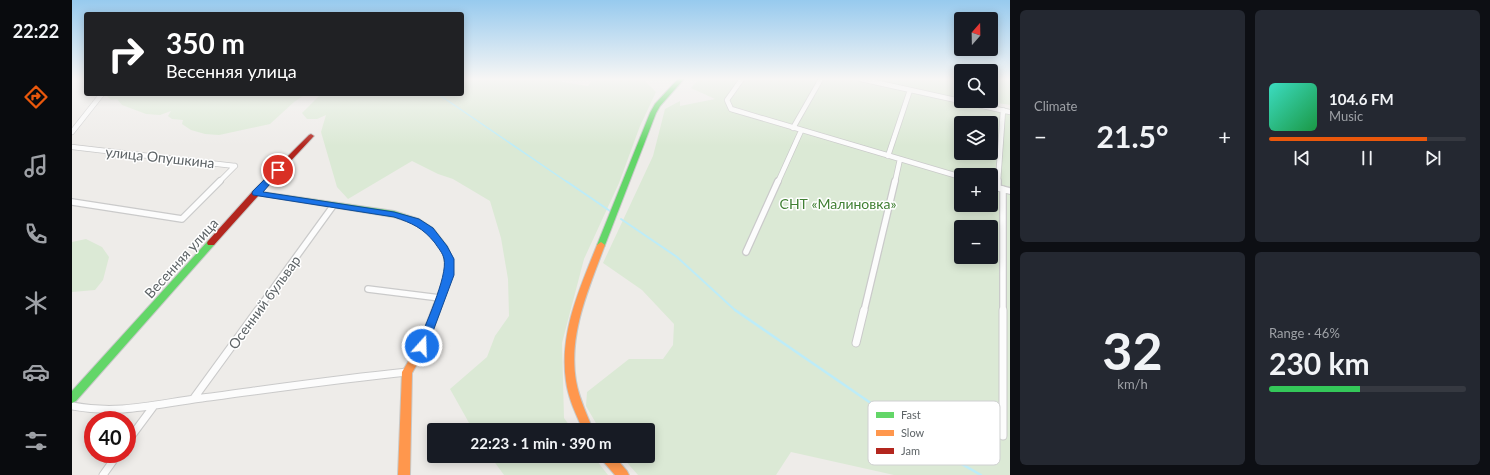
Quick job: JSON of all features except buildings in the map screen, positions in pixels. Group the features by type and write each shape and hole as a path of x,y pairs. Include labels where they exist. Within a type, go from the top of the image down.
{"street":[{"path":"72,132 96,101"},
{"path":"584,423 577,408 571,385 569,349 572,331 589,277 653,112 660,101"},
{"path":"727,101 731,109 801,131 954,175"},
{"path":"793,128 808,101"},
{"path":"888,156 906,101"},
{"path":"962,101 1010,112"},
{"path":"1003,110 1001,189 1003,436"},
{"path":"746,252 801,131"},
{"name":"Весенняя улица","path":"72,398 256,193 310,136"},
{"name":"улица Опушкина","path":"72,147 235,166 182,219 72,202"},
{"path":"856,343 900,159"},
{"path":"998,188 1010,191"},
{"path":"256,193 333,206 394,214 416,221 430,230 444,248 449,259 449,275 422,346 407,372 404,475"},
{"name":"Осенний бульвар","path":"194,398 333,206"},
{"path":"368,289 440,298"},
{"path":"72,406 106,412 153,407 194,398 407,372"},
{"path":"136,430 153,407"},
{"path":"103,475 112,463"},
{"path":"612,463 623,475"}],"green space":[{"path":"119,101 295,101 270,124 219,135 205,134 191,130 182,124 183,120 172,119 168,116 171,111 160,115 146,114 122,105"},
{"path":"314,101 652,101 640,126 619,183 584,259 562,343 564,418 568,423 469,423 450,389 487,357 495,336 509,316 508,279 501,238 490,201 453,179 438,174 412,161 348,199 337,187 321,132 326,115 317,119 307,119 302,113"},
{"name":"СНТ «Малиновка»","path":"680,101 680,106 704,101 954,101 954,108 998,108 998,106 1010,109 1010,475 894,475 791,452 776,475 638,475 627,463 655,463 655,423 596,423 586,406 587,392 629,359 663,359 673,345 674,324 642,290 603,263 653,156 665,109"},
{"path":"998,101 1010,101 1010,105 998,103"},
{"path":"86,239 102,247 109,257 103,280 95,290 72,292 72,242"},
{"path":"495,463 599,463 608,475 504,475"}],"waterway":[{"path":"449,101 567,182"},
{"path":"566,181 610,211"},
{"path":"621,219 677,257 736,311"},
{"path":"735,310 868,401"},
{"path":"963,465 981,475"}],"traffic: fast":[{"path":"601,245 653,113 661,101"},
{"path":"256,193 394,214 416,221 430,230 444,248 449,259 449,271"},
{"path":"72,398 211,243"}],"traffic: slow":[{"path":"585,423 577,405 571,381 569,359 571,336 583,292 601,245"},
{"path":"404,475 407,372 422,347 449,275 449,271"},
{"path":"612,463 623,475"}],"traffic: jam":[{"path":"211,243 256,193 311,136"}],"route":[{"path":"278,170 256,193 333,206 394,214 416,221 430,230 444,248 449,259 449,275 422,346"}]}
